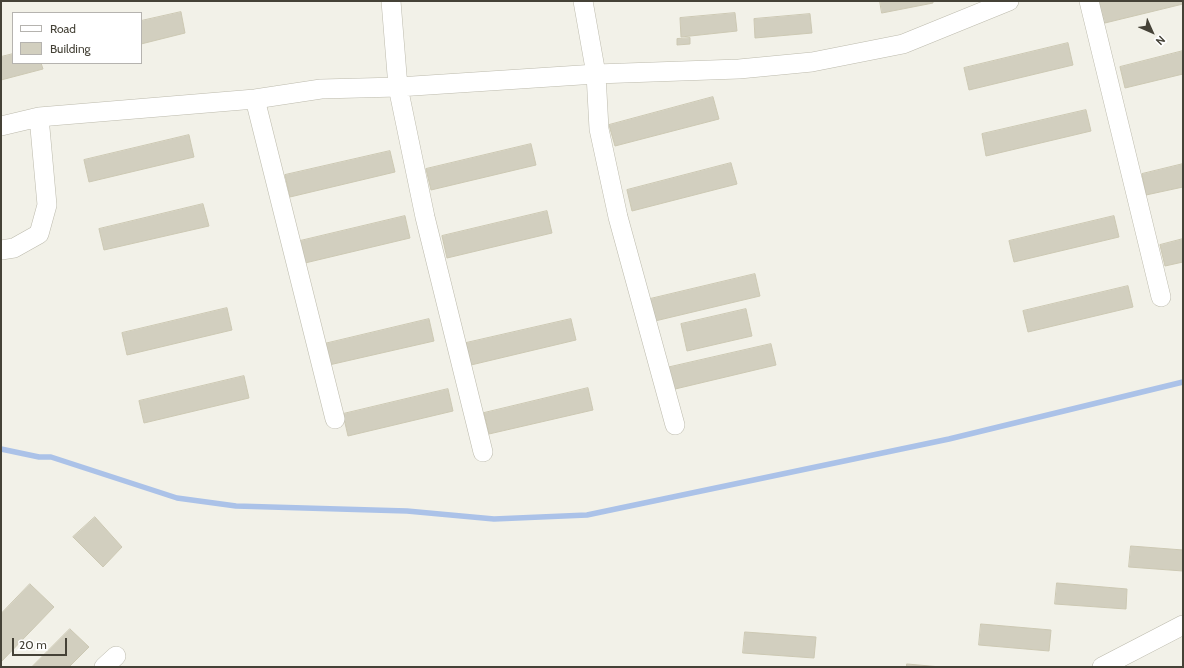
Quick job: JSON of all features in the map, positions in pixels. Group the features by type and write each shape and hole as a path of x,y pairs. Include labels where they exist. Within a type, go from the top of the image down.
{"street":[{"path":"391,1 398,87 425,217 483,452"},
{"path":"583,1 596,74 599,129 618,217 675,425"},
{"path":"1,126 39,117 255,99 321,89 398,87 596,74 739,69 812,62 903,44 1009,1"},
{"path":"1089,1 1161,297"},
{"path":"255,99 335,420"},
{"path":"1,250 14,248 39,234 48,205 39,117"},
{"path":"1102,667 1183,625"}],"building":[{"path":"880,1 933,1 933,3 882,13"},
{"path":"1099,1 1183,1 1183,4 1105,23"},
{"path":"181,12 185,33 142,44 142,21"},
{"path":"735,13 737,31 681,37 680,18"},
{"path":"810,14 812,33 755,38 754,19"},
{"path":"690,38 690,44 677,45 677,39"},
{"path":"1068,43 1073,65 969,90 964,68"},
{"path":"1183,51 1183,74 1125,88 1120,67"},
{"path":"12,54 12,64 41,64 43,69 1,80 1,57"},
{"path":"713,97 719,119 615,146 609,125"},
{"path":"1086,110 1091,131 986,156 982,134"},
{"path":"189,135 194,157 89,182 84,160"},
{"path":"531,144 536,165 431,190 426,169"},
{"path":"390,151 395,172 290,197 285,175"},
{"path":"731,163 737,184 632,211 627,190"},
{"path":"1183,164 1183,187 1146,195 1142,174"},
{"path":"203,204 209,226 104,250 99,229"},
{"path":"547,211 552,233 447,258 442,236"},
{"path":"405,216 410,238 305,263 300,241"},
{"path":"1114,216 1119,237 1014,262 1009,241"},
{"path":"1183,239 1183,262 1165,266 1160,245"},
{"path":"755,274 760,296 655,321 650,299"},
{"path":"1128,286 1133,307 1028,332 1023,311"},
{"path":"227,308 232,330 127,355 122,333"},
{"path":"746,309 752,336 687,351 681,324"},
{"path":"429,319 434,341 329,365 324,344"},
{"path":"571,319 576,340 471,365 466,343"},
{"path":"771,344 776,365 671,390 666,368"},
{"path":"244,376 249,398 144,423 139,401"},
{"path":"588,388 593,410 489,434 484,413"},
{"path":"448,389 453,411 348,436 343,414"},
{"path":"95,517 122,547 103,567 73,537"},
{"path":"1131,546 1183,550 1183,571 1129,567"},
{"path":"1057,583 1127,589 1126,609 1055,604"},
{"path":"30,584 54,607 1,662 1,614"},
{"path":"981,624 1051,630 1049,651 979,645"},
{"path":"70,629 89,647 69,667 32,667"},
{"path":"745,632 816,637 814,658 743,653"},
{"path":"907,664 941,667 907,667"}],"waterway":[{"path":"1,449 39,457 51,457 177,498 236,506 407,511 494,519 587,515 949,439 1183,382"}]}
